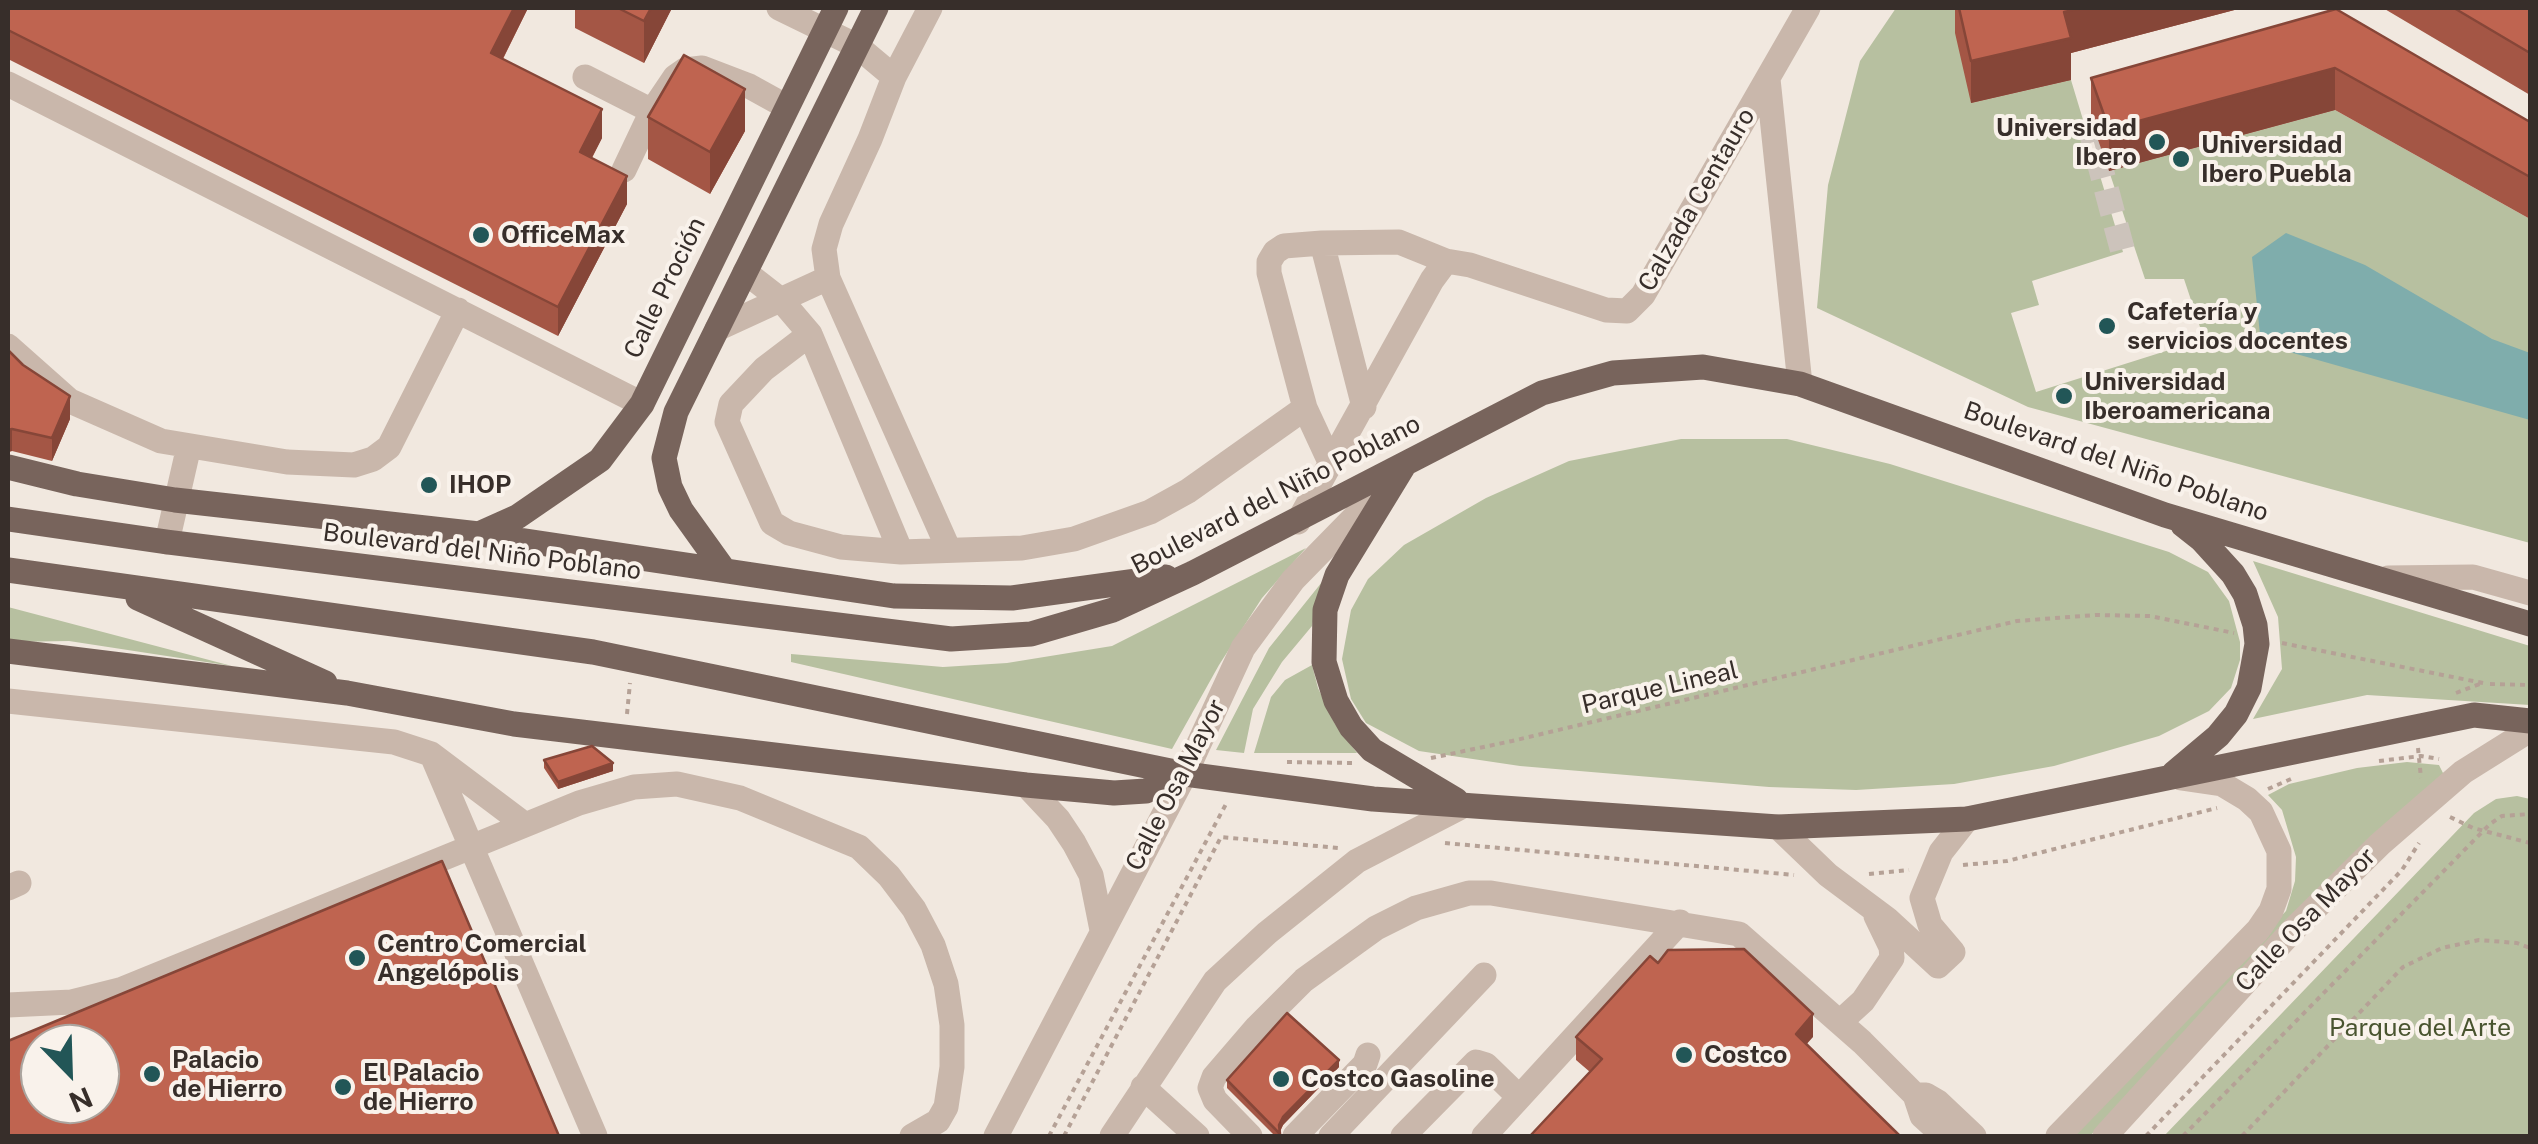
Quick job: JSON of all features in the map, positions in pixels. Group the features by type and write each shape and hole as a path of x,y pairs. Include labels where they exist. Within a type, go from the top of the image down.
{"main road":[{"path":"724,570 681,510 670,487 664,458 676,412 876,8"},
{"name":"Calle Proción","path":"479,534 532,508 600,460 642,404 830,19"},
{"name":"Boulevard del Niño Poblano","path":"8,519 951,639 1032,634 1113,610 1194,573 1542,393 1613,373 1703,367 1800,384 2165,514 2530,624"},
{"path":"8,467 77,484 176,500 479,534 894,596 1012,598 1194,573"},
{"path":"1403,467 1337,575 1325,610 1324,662 1336,701 1351,728 1372,750 1465,805"},
{"path":"2165,514 2202,540 2232,574 2245,594 2257,644 2248,688 2236,714 2218,736 2166,779"},
{"path":"8,570 593,652 1185,774 1373,798 1778,827 1967,819 2474,716 2530,720"},
{"path":"111,585 346,692"},
{"path":"8,651 346,692 514,724 1026,785 1114,794 1146,791 1185,774"}],"street":[{"path":"779,8 830,19 894,77"},
{"path":"930,8 894,77 824,249 828,278 949,550"},
{"name":"Calzada Centauro","path":"1446,261 1470,265 1606,310 1626,311 1643,295 1808,8"},
{"path":"624,170 652,111 685,70 702,68 749,86 787,107"},
{"path":"586,78 652,111"},
{"name":"Calzada Centauro","path":"1768,79 1800,384"},
{"path":"8,84 642,404"},
{"path":"1298,522 1446,261 1399,242 1284,246 1274,252 1269,274 1305,408 1330,462"},
{"path":"1322,243 1364,407"},
{"path":"745,272 781,300 810,334 902,552"},
{"path":"717,329 828,278"},
{"path":"8,346 70,401 162,441 287,462 354,465 373,459 388,447 458,310"},
{"path":"810,334 764,369 731,404 727,422 772,523 781,530 840,546 902,552 1022,548 1074,539 1132,520 1188,491 1305,408"},
{"path":"855,442 894,425"},
{"path":"167,542 189,446"},
{"name":"Calle Osa Mayor","path":"1002,1130 1185,774 1243,648 1293,580 1403,467"},
{"path":"2377,578 2473,577 2530,593"},
{"path":"8,702 394,742 431,754 524,824"},
{"name":"Calle Osa Mayor","path":"2105,1136 2294,930 2380,844 2463,772 2518,749 2530,730"},
{"path":"431,754 595,1136"},
{"path":"8,1005 72,1002 120,990 579,802 676,772 859,846 909,901 933,945 946,984 952,1025 946,1107 938,1122 912,1136"},
{"name":"Calle Osa Mayor","path":"2058,1136 2258,930 2271,911 2278,889 2279,852 2272,831 2247,798 2222,784 2194,778 2166,779"},
{"path":"1026,785 1058,819 1091,875 1102,930"},
{"path":"1112,1136 1215,981 1267,933 1357,862 1465,805"},
{"path":"1778,827 1828,875 1945,959 1922,898 1941,852 1967,819"},
{"path":"1250,1136 1216,1100 1210,1088 1214,1076 1304,980 1376,928 1444,898 1491,894 1739,934 1916,1094 1922,1116 1944,1136"},
{"path":"1840,1022 1863,1001 1892,958 1891,947 1871,908"},
{"path":"1484,1136 1680,922"},
{"path":"1331,1136 1484,976"},
{"path":"1296,1136 1365,1064 1368,1055"},
{"path":"1403,1136 1476,1062 1486,1064 1518,1096"},
{"path":"1139,1093 1176,1136"},
{"path":"1139,1093 1197,1136"},
{"path":"1916,1094 1938,1102 1974,1136"}],"path":[{"name":"Parque Lineal","path":"1426,759 2017,620 2150,616 2244,635"},
{"path":"2282,642 2488,684"},
{"path":"1273,763 1352,763"},
{"path":"2419,769 2421,785"},
{"path":"1049,1136 1229,799"},
{"path":"2183,1136 2490,824 2502,816 2530,814"},
{"path":"2146,1136 2160,1126 2402,870 2422,834"},
{"path":"1064,1136 1221,837 1346,849"},
{"path":"2242,1136 2404,967 2442,948 2479,940 2530,948"}],"green space":[{"name":"Universidad Ibero Puebla","path":"1896,8 2051,8 1971,103 2071,80 2123,252 2032,281 2039,305 2011,313 2036,392 2204,339 2184,279 2145,279 2109,171 2335,110 2530,219 2530,543 2028,407 1817,308 1828,185 1860,61"},
{"path":"1681,439 1787,439 1890,464 2169,552 2208,572 2229,601 2240,642 2240,660 2231,688 2209,711 2159,736 2054,766 1954,784 1856,790 1769,787 1520,766 1419,751 1366,723 1351,699 1342,659 1351,610 1368,579 1404,545 1486,498 1569,461"},
{"path":"1306,548 1262,598 1172,749 791,662 791,654 943,667 1007,663 1112,646"},
{"path":"2253,561 2530,646 2530,705 2367,695 2253,719 2282,669 2278,617"},
{"path":"1322,582 1312,626 1282,662 1253,709 1244,753 1216,750 1269,648"},
{"path":"8,607 232,666 69,641 8,642"},
{"path":"1312,665 1335,724 1357,753 1254,753 1271,697 1285,680"},
{"path":"2407,762 2439,765 2446,779 2366,842 2090,1136 2071,1136 2286,911 2295,881 2296,857 2282,810 2268,795 2289,784 2357,768"},
{"name":"Parque del Arte","path":"2496,799 2530,799 2530,1136 2164,1136 2474,813"}],"water":[{"path":"2286,233 2365,265 2492,339 2530,353 2530,420 2261,344 2252,257"}],"building":[{"path":"8,8 514,8 491,53 602,109 580,152 627,176 558,307 8,30"},
{"path":"618,8 651,8 644,21"},
{"path":"1959,8 2083,8 2064,12 2071,38 1971,61"},
{"path":"2454,8 2530,8 2530,53"},
{"path":"2336,9 2530,122 2530,177 2335,68 2109,129 2091,78"},
{"path":"684,55 745,89 710,152 648,117"},
{"path":"8,350 23,365 70,396 52,438 8,430"},
{"path":"592,746 613,763 558,782 544,760"},
{"name":"Centro Comercial Angelópolis","path":"442,861 559,1136 8,1136 8,1041 20,1036 20,1124 120,1124 120,1024 49,1024"},
{"name":"Costco","path":"1744,949 1813,1014 1796,1034 1900,1136 1530,1136 1602,1059 1576,1037 1650,956 1658,963 1668,950"},
{"name":"Costco Gasoline","path":"1287,1013 1339,1060 1283,1117 1280,1134 1227,1080"}],"tunnel":[{"path":"2114,133 2093,139 2123,252"}],"place":[{"name":"Universidad Ibero","path":"2157,142"},
{"name":"Universidad Ibero Puebla","path":"2181,159"},
{"name":"OfficeMax","path":"481,235"},
{"name":"Cafetería y servicios docentes","path":"2107,326"},
{"name":"Universidad Iberoamericana","path":"2064,396"},
{"name":"IHOP","path":"429,485"},
{"name":"Centro Comercial Angelópolis","path":"357,958"},
{"name":"Costco","path":"1684,1055"},
{"name":"Palacio de Hierro","path":"152,1074"},
{"name":"Costco Gasoline","path":"1281,1079"},
{"name":"El Palacio de Hierro","path":"343,1087"}]}
